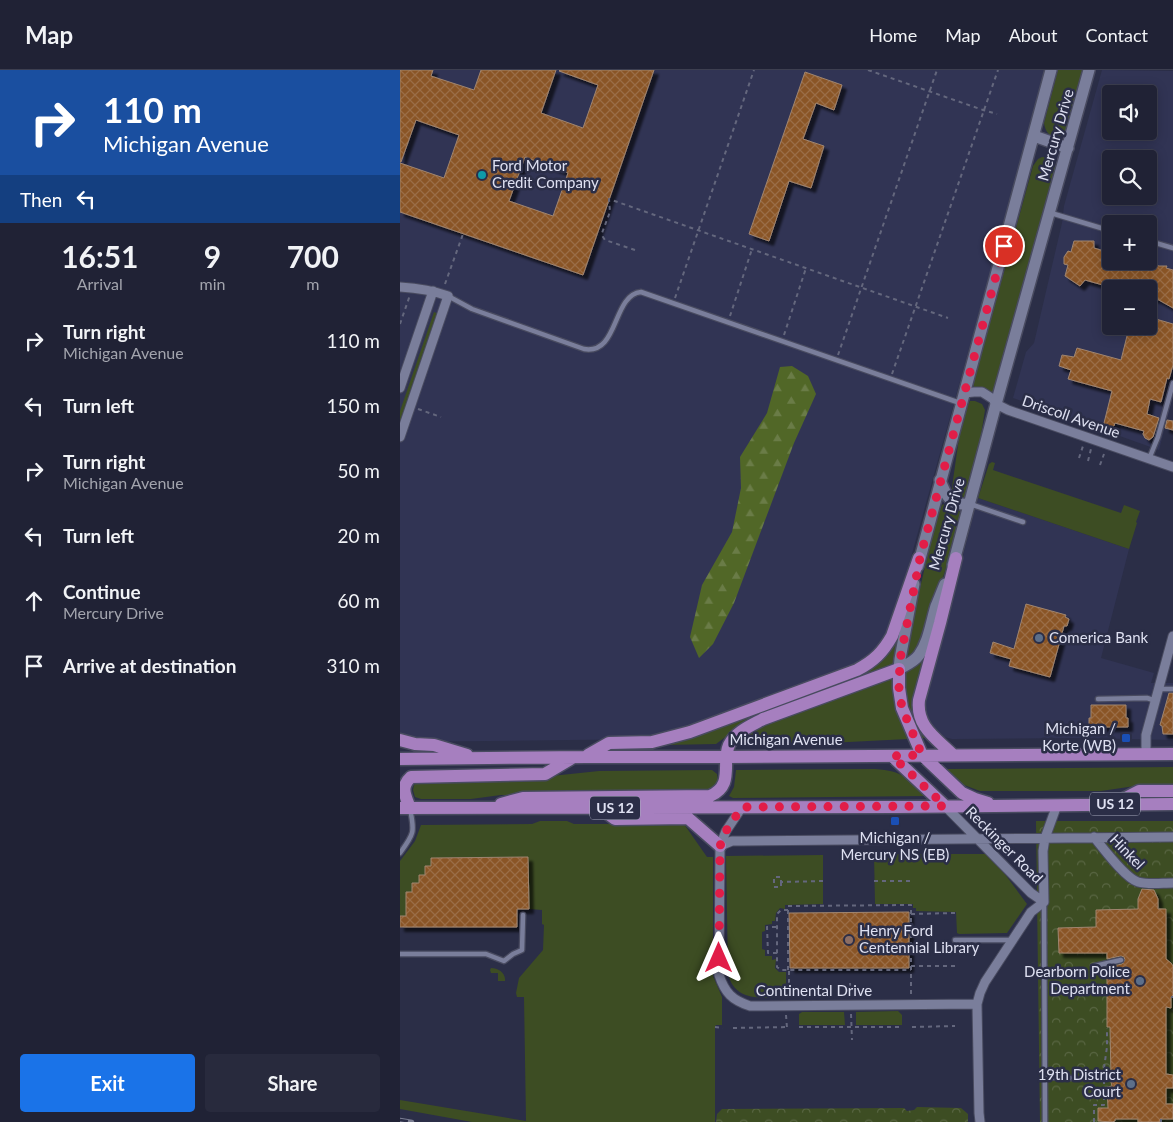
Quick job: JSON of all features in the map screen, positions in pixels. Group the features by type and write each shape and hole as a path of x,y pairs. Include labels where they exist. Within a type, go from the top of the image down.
{"main road":[{"path":"405,808 403,787 405,782 411,777 545,774 609,743 652,742 690,732 857,670 875,659 887,646 920,558"},
{"path":"953,754 922,723 918,707 956,558"},
{"path":"488,808 523,798 710,796 718,793 722,787 726,774 729,745 734,738 748,727 763,719 899,669 902,708 922,755 962,793 997,806"},
{"path":"400,740 415,744 434,745 482,759"},
{"name":"Michigan Avenue","path":"400,760 953,754 1173,754"},
{"path":"892,756 945,806"},
{"path":"1114,804 1139,791 1173,790"},
{"name":"US 12","path":"405,808 1173,804"},
{"path":"600,808 615,818 688,818 720,846"}],"street":[{"name":"Mercury Drive","path":"899,669 920,558 1052,70"},
{"name":"Mercury Drive","path":"899,669 913,661 922,650 936,606 956,558 996,404 1089,70"},
{"path":"1034,136 1068,148"},
{"path":"400,287 433,291 448,296 400,437"},
{"path":"400,388 433,291"},
{"name":"Driscoll Avenue","path":"962,398 974,392 982,392 993,399 996,404 1173,467"},
{"path":"940,480 946,495 952,502 963,505 970,504"},
{"path":"1146,754 1146,735 1173,636"},
{"name":"Reckinger Road","path":"1044,902 1043,851 1045,838 1057,805"},
{"name":"Reckinger Road","path":"945,806 1031,892 1044,902"},
{"name":"Continental Drive","path":"742,807 726,831 720,846 719,975 726,992 733,998 740,1003 750,1006 978,1004"},
{"name":"Hinkel","path":"1094,837 1134,881 1173,883"},
{"path":"720,846 741,841 1173,837"},
{"name":"Reckinger Road","path":"980,1122 978,1004 980,993 1012,940 1032,912 1044,902"}],"lane":[{"path":"1049,212 1102,227"},
{"path":"1157,243 1173,248"},
{"path":"448,296 472,309 584,350 590,350 602,346 628,299 635,293 641,292 890,378 962,398"},
{"path":"1149,459 1158,437 1173,383"},
{"path":"970,504 1023,522"},
{"path":"1159,689 1173,689"},
{"path":"1098,699 1147,698 1156,700"},
{"path":"400,853 413,832 405,808"},
{"name":"Reckinger Road","path":"1044,902 1045,1122"},
{"path":"400,954 486,954 504,961 522,950 523,915"},
{"path":"955,940 1012,940"},
{"path":"1095,966 1121,960"},
{"path":"1045,1077 1070,1078"}],"path":[{"path":"674,303 754,70"},
{"path":"868,70 997,114"},
{"path":"837,360 936,70"},
{"path":"890,378 998,70"},
{"path":"634,250 605,240 603,237 602,234 610,212 609,200 948,318"},
{"path":"445,284 463,234"},
{"path":"728,322 752,249"},
{"path":"782,340 806,268"},
{"path":"400,324 411,293"},
{"path":"417,409 442,417"},
{"path":"1079,458 1083,446"},
{"path":"1088,461 1091,449"},
{"path":"1100,466 1104,454"},
{"path":"774,877 781,877 781,882 781,887 774,887 774,877"},
{"path":"781,882 823,881"},
{"path":"874,881 910,881"},
{"path":"789,998 788,906 911,905 911,998"},
{"path":"788,910 781,910 777,914 777,967 781,970 911,970"},
{"path":"911,914 955,913"},
{"path":"777,927 767,927 768,953 777,953"},
{"path":"911,966 956,966"},
{"path":"850,983 851,998"},
{"path":"851,1011 852,1040"},
{"path":"733,1028 788,1027 786,1012"},
{"path":"912,1027 955,1026"},
{"path":"715,1027 723,1028"},
{"path":"799,1027 902,1027"},
{"path":"1094,1122 1094,1105 1104,1105 1107,1028"}],"shaded area":[{"path":"400,70 1045,70 891,629 874,655 653,739 400,742"},
{"path":"1102,70 1173,71 1173,396 1159,450 1013,398 1026,352 1034,343 1062,223 1064,206"},
{"path":"978,498 1129,549 1101,658 1154,673 1151,683 1173,683 1173,740 1080,738 952,739 936,733 927,720 924,705"}],"green space":[{"path":"1058,70 1085,70 1067,132 1055,137 1047,132 1044,123"},
{"path":"1042,157 1051,159 1057,167 998,389 992,395 986,390 974,387 973,384 1033,166"},
{"path":"434,312 439,314 400,426 400,411"},
{"path":"792,366 808,376 816,394 794,443 734,603 713,644 699,658 690,637 702,585 732,532 741,488 740,457 767,413 780,367"},
{"path":"970,401 982,404 985,410 975,473 967,496 961,499 954,494 952,487 959,438"},
{"path":"995,463 993,470 1121,513 1124,505 1140,511 1129,549 978,498 989,464"},
{"path":"944,504 953,510 963,512 920,646 907,661 904,658 935,523 937,515"},
{"path":"911,589 897,664 735,730 716,744 664,745 870,666"},
{"path":"926,649 917,695 929,738 922,738 905,702 904,670"},
{"path":"894,673 908,739 809,744 744,744 740,742 740,739 750,731"},
{"path":"1173,767 1173,786 1135,786 1101,791 980,791 964,785 948,770 948,769"},
{"path":"875,769 904,776 926,796 733,798 729,796 734,787 736,770"},
{"path":"712,770 717,774 718,782 710,791 697,794 501,795 471,799 421,799 415,797 413,790 414,785 419,781 542,777 599,771"},
{"path":"540,821 567,821 574,824 684,824 707,857 713,857 713,976 722,997 722,1025 716,1025 715,1027 715,1122 472,1122 400,1109 400,1100 526,1121 524,997 517,997 516,993 519,978 543,950 544,925 542,924 542,910 529,909 528,857 431,858 431,866 425,866 425,875 419,875 419,883 412,892 406,892 408,916 400,916 400,861 415,841 421,825 532,824"},
{"path":"1036,821 1173,821 1173,1122 1040,1122"},
{"path":"874,854 990,854 1027,904 1007,933 959,934 957,933 956,912 916,911 916,908 913,908 913,904 875,904"},
{"path":"823,855 823,904 785,905 785,909 780,908 776,913 775,921 772,921 772,924 765,925 765,931 762,932 762,949 765,950 765,956 772,956 772,960 776,959 775,968 779,972 786,972 786,998 759,998 743,994 731,983 728,973 726,856"},
{"path":"491,968 501,971 505,981 498,981 498,973 491,973"},
{"path":"898,1011 902,1015 902,1025 856,1025 856,1012"},
{"path":"802,1012 844,1012 845,1025 799,1025 799,1014"},
{"path":"917,1107 961,1108 968,1114 968,1122 716,1122 717,1114 722,1109 904,1108 907,1111 914,1110"}],"building":[{"name":"Ford Motor Credit Company","path":"400,70 433,70 431,76 474,90 481,70 556,70 541,113 583,128 598,85 560,70 654,70 583,275 400,212 400,163 444,178 459,135 416,120 400,162","holes":["525,157 568,173 553,216 509,201"]},
{"path":"805,72 842,85 834,110 816,103 803,139 824,146 811,188 789,181 769,241 749,234"},
{"path":"1074,241 1094,241 1094,248 1102,250 1102,270 1157,270 1157,265 1167,266 1166,268 1173,270 1173,308 1157,299 1157,280 1102,280 1102,285 1085,280 1080,286 1065,276 1068,265 1064,264 1064,257 1068,251 1071,252"},
{"path":"1157,319 1173,324 1173,365 1169,379 1167,378 1161,402 1150,399 1147,414 1159,418 1153,437 1149,440 1145,438 1144,431 1115,423 1110,429 1106,428 1104,423 1112,391 1068,379 1071,370 1059,366 1062,355 1074,357 1077,348 1121,360 1127,335 1157,335"},
{"path":"1167,420 1173,421 1173,430 1165,428"},
{"name":"Comerica Bank","path":"1026,604 1066,615 1065,617 1069,619 1067,626 1064,626 1050,677 1009,666 1011,659 990,653 993,642 1014,649"},
{"path":"1169,693 1173,693 1173,734 1163,734 1162,726 1160,725"},
{"path":"1091,705 1126,705 1128,727 1089,727"},
{"path":"528,857 529,909 517,909 517,927 400,927 400,916 406,916 406,892 412,892 412,883 419,883 419,875 425,875 425,866 431,866 431,858"},
{"name":"Dearborn Police Department","path":"1142,889 1154,890 1158,899 1158,909 1166,909 1166,959 1173,966 1173,995 1171,997 1171,1008 1166,1007 1166,1074 1173,1075 1173,1088 1166,1088 1166,1104 1173,1104 1173,1119 1160,1119 1160,1122 1138,1122 1138,1119 1115,1119 1112,1122 1098,1121 1098,1108 1108,1108 1107,1087 1112,1086 1110,1078 1110,1027 1107,1027 1107,967 1122,964 1125,960 1121,956 1107,959 1107,953 1059,953 1058,928 1096,927 1096,910 1138,909 1138,899"},
{"name":"Henry Ford Centennial Library","path":"909,912 909,968 790,968 789,913"}],"railway":[{"path":"400,1120 412,1122"}],"place":[{"name":"Ford Motor Credit Company","path":"482,175"},
{"name":"Comerica Bank","path":"1039,638"},
{"name":"Michigan / Korte (WB)","path":"1126,738"},
{"name":"Michigan / Mercury NS (EB)","path":"895,821"},
{"name":"Henry Ford Centennial Library","path":"849,940"},
{"name":"Dearborn Police Department","path":"1140,981"},
{"name":"19th District Court","path":"1131,1084"}],"route":[{"path":"719,958 720,846 726,831 742,807 898,808 945,806 892,756 922,755 902,708 899,669 920,558 1004,246"}]}
